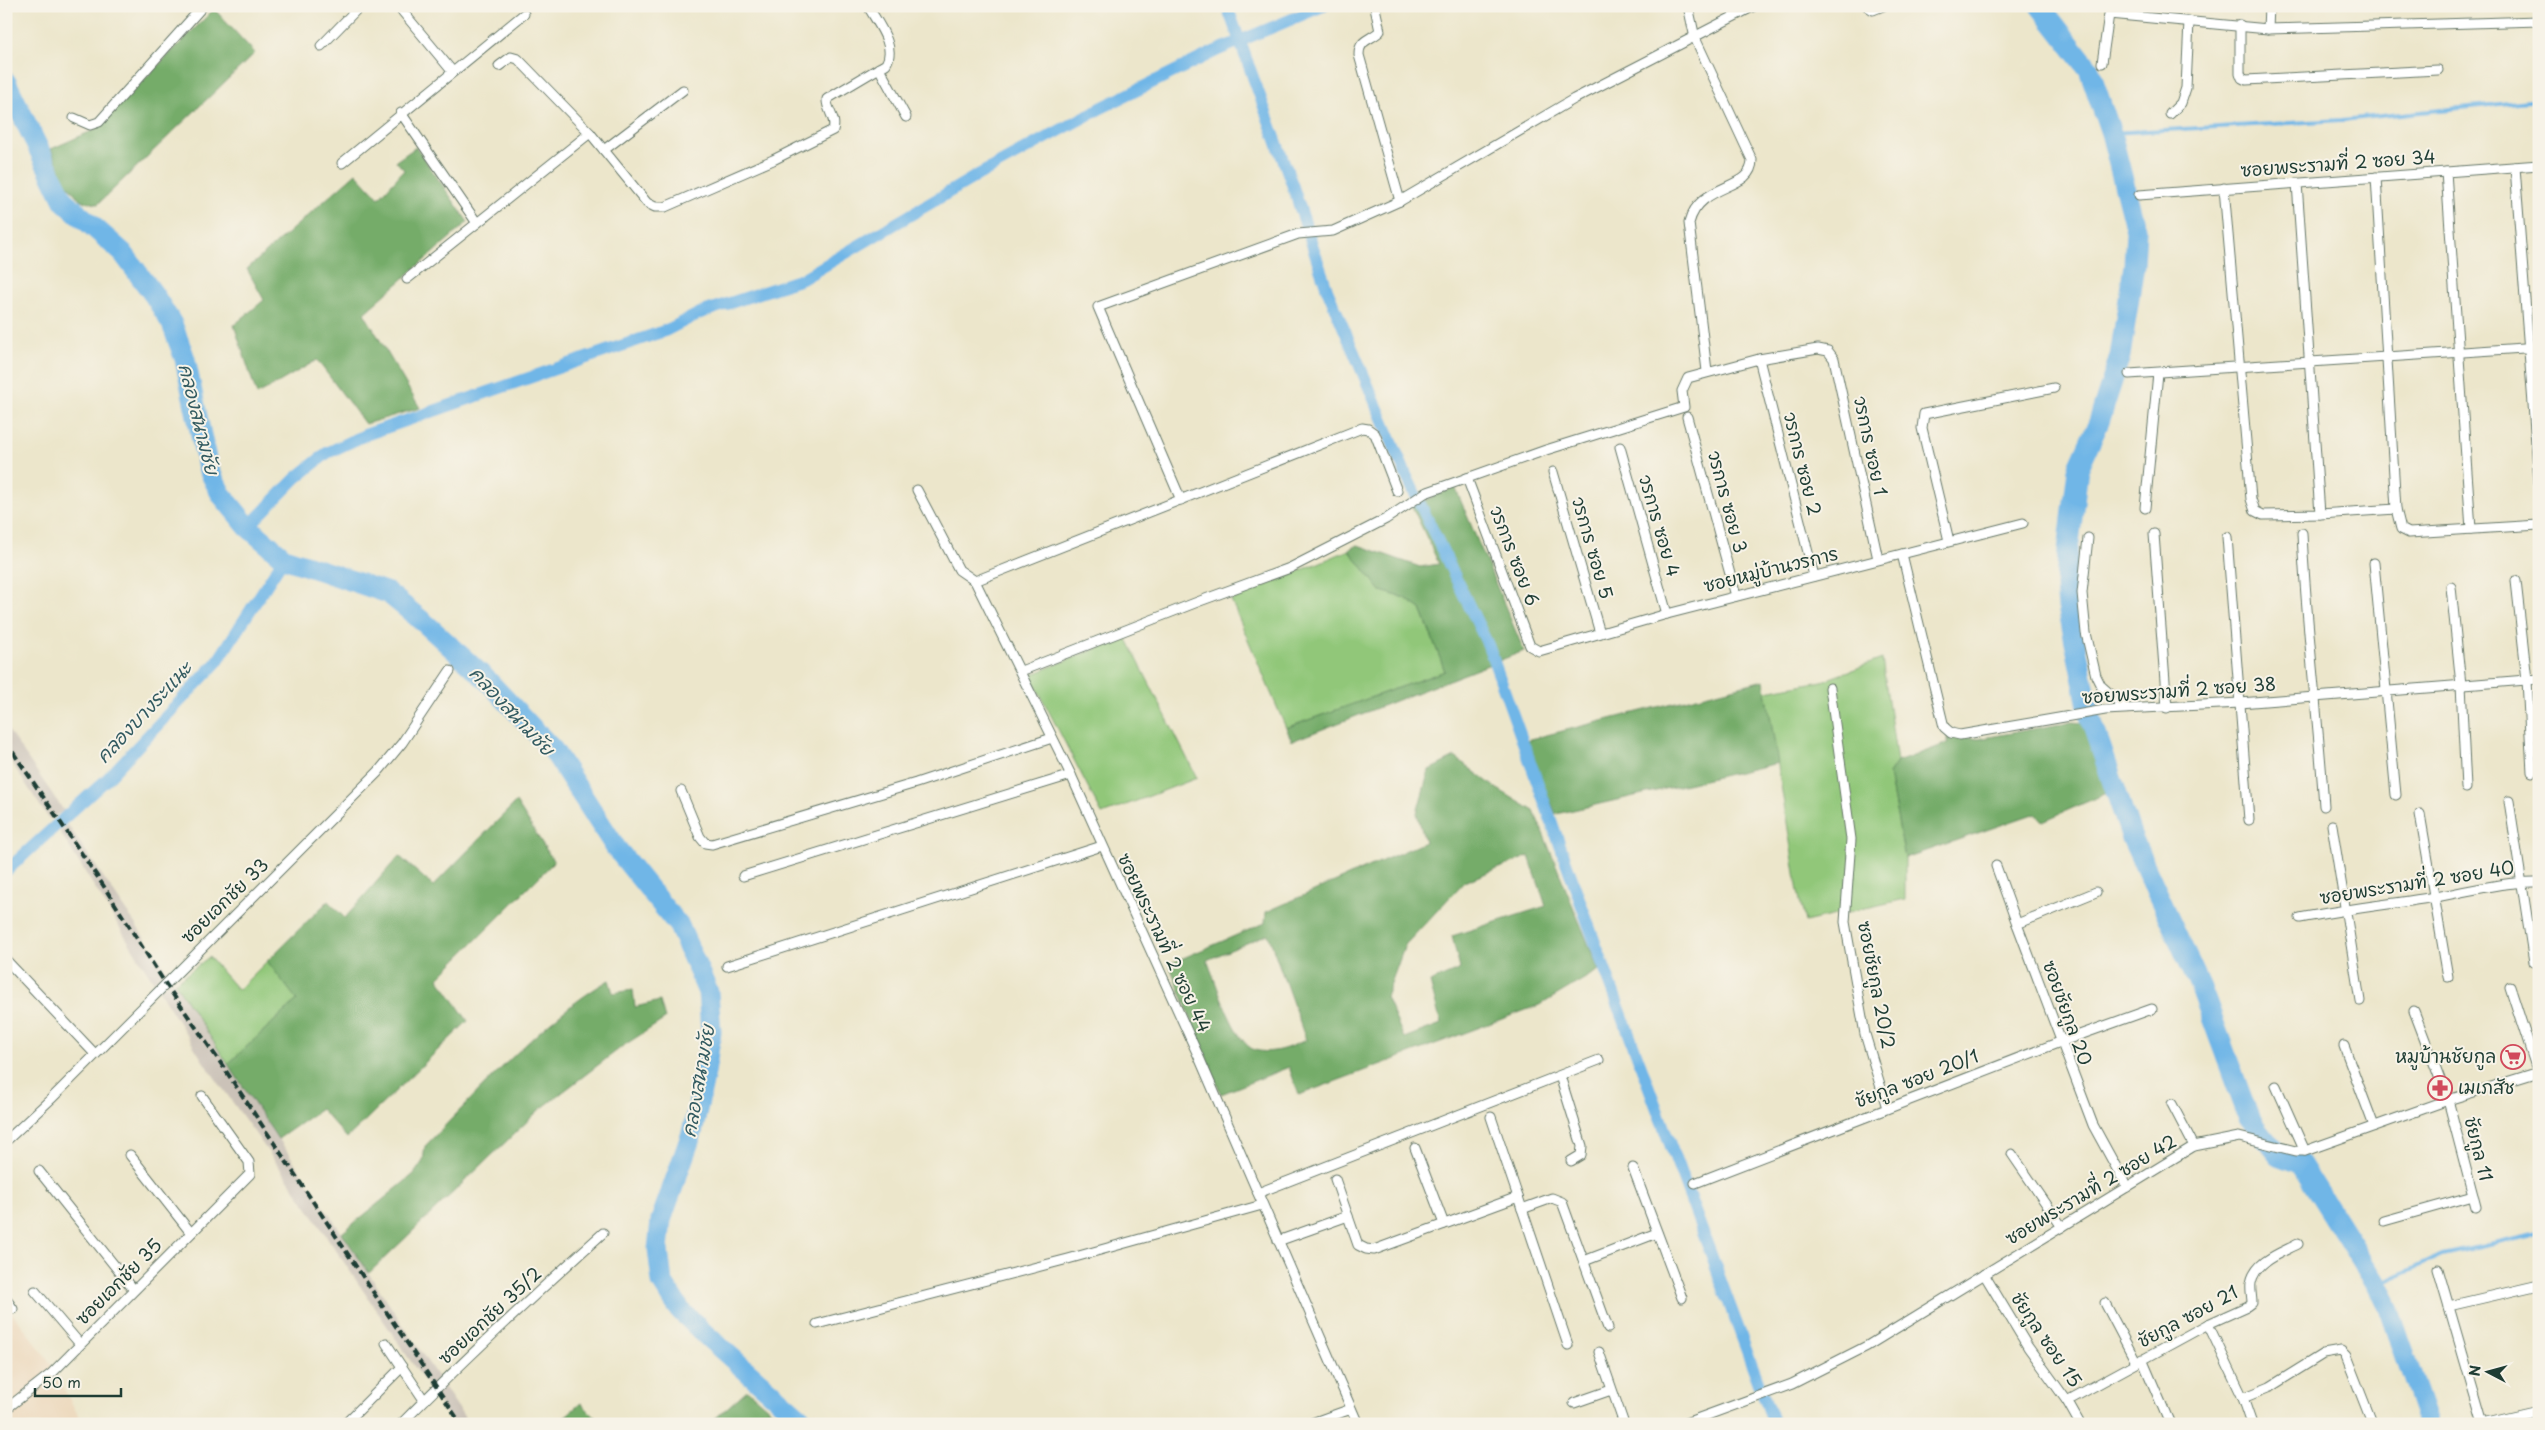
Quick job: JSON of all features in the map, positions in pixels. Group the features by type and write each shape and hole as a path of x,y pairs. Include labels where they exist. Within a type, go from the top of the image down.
{"street":[{"path":"74,118 90,124 99,122 121,100 194,14 203,6"},
{"path":"321,46 360,6"},
{"path":"398,6 452,72"},
{"path":"499,66 511,57 518,58 590,133 648,202 655,208 666,207 773,160 833,130 834,122 826,102 827,99 886,64 890,57 890,48 868,6"},
{"path":"1688,6 1695,38 1752,160 1752,168 1748,176 1709,195 1698,203 1692,211 1689,223 1707,371"},
{"path":"1181,500 1098,307 1298,234 1333,231 1400,201 1543,115 1754,6"},
{"path":"1866,6 1873,10 1883,6"},
{"path":"2126,16 2127,6"},
{"path":"2182,6 2186,7"},
{"path":"2268,29 2269,6"},
{"path":"1375,8 1381,26 1380,31 1362,42 1359,47 1360,55 1400,201"},
{"path":"342,163 524,14"},
{"path":"2102,62 2109,14 2268,29 2539,21"},
{"path":"2170,114 2181,103 2186,88 2189,21"},
{"path":"2240,25 2240,74 2246,80 2438,70"},
{"path":"879,68 906,117"},
{"path":"604,150 683,90"},
{"path":"401,113 477,223"},
{"path":"407,279 590,133"},
{"name":"ซอยพระรามที่ 2 ซอย 34","path":"2139,195 2539,165"},
{"path":"2515,167 2539,483"},
{"path":"2446,172 2471,529"},
{"path":"2376,177 2385,357 2396,509 2401,529 2409,533 2539,525"},
{"path":"2297,183 2320,514"},
{"path":"2224,188 2251,499 2255,511 2263,515 2320,514 2396,509"},
{"path":"2129,374 2539,347"},
{"name":"วรการ ซอย 1","path":"1759,359 1818,349 1828,351 1834,359 1878,560"},
{"path":"1021,671 1200,600 1290,568 1386,519 1424,493 1684,406 1682,391 1688,378 1707,371 1759,359"},
{"name":"วรการ ซอย 2","path":"1759,359 1814,576"},
{"path":"2145,508 2158,373"},
{"path":"1949,541 1922,428 1924,414 2054,388"},
{"name":"วรการ ซอย 3","path":"1687,417 1736,596"},
{"path":"975,580 1362,428 1368,429 1375,434 1396,491"},
{"name":"วรการ ซอย 4","path":"1620,447 1667,614"},
{"name":"วรการ ซอย 5","path":"1553,472 1600,633"},
{"name":"วรการ ซอย 6","path":"1467,478 1530,646"},
{"name":"ซอยพระรามที่ 2 ซอย 44","path":"917,490 959,570 975,580 1071,775 1198,1055 1358,1424"},
{"name":"ซอยหมู่บ้านวรการ","path":"1530,646 1539,651 1549,650 1667,614 2023,523"},
{"path":"2302,533 2305,597 2316,698 2324,806"},
{"path":"2154,534 2167,708"},
{"path":"2227,537 2249,820"},
{"path":"2088,538 2082,593 2086,633 2096,676 2101,686 2126,708"},
{"name":"ซอยพระรามที่ 2 ซอย 38","path":"1902,554 1944,727 1950,734 1960,735 2006,729 2082,712 2316,698 2539,679"},
{"path":"2374,563 2396,795"},
{"path":"2516,581 2527,680 2532,772"},
{"path":"2451,587 2461,686 2466,788"},
{"name":"ซอยเอกชัย 33","path":"7,1139 378,772 402,743 450,671"},
{"name":"ซอยชัยกูล 20/2","path":"1830,688 1850,838 1849,886 1845,922 1866,1034 1887,1108"},
{"path":"682,791 700,837 705,843 712,844 916,782 1052,738"},
{"path":"743,876 1071,775"},
{"path":"2509,801 2534,962"},
{"path":"2420,814 2448,977"},
{"path":"2332,825 2360,1001"},
{"path":"727,966 1102,846"},
{"name":"ซอยชัยกูล 20","path":"1996,866 2060,1042 2093,1125 2128,1188"},
{"name":"ซอยพระรามที่ 2 ซอย 40","path":"2300,918 2345,909 2435,897 2521,882 2539,882"},
{"path":"2017,924 2096,892"},
{"path":"6,960 95,1054"},
{"path":"2510,987 2538,1073"},
{"name":"ชัยกูล ซอย 20/1","path":"1695,1183 2060,1042 2152,1009"},
{"name":"ชัยกูล 11","path":"2414,1012 2448,1100 2476,1207"},
{"path":"2344,1046 2374,1126"},
{"path":"1258,1193 1599,1060"},
{"name":"ซอยพระรามที่ 2 ซอย 42","path":"1683,1424 1768,1394 1806,1378 1868,1346 2194,1146 2240,1136 2305,1151 2448,1100 2538,1073"},
{"path":"1560,1076 1582,1146 1581,1155 1571,1161"},
{"path":"2276,1086 2305,1151"},
{"name":"ซอยเอกชัย 35","path":"6,1409 52,1373 250,1174 249,1162 202,1096"},
{"path":"2172,1104 2194,1146"},
{"path":"1491,1117 1568,1345"},
{"path":"1415,1148 1444,1224"},
{"path":"2012,1154 2062,1227"},
{"path":"130,1155 191,1233"},
{"path":"1633,1168 1682,1298"},
{"path":"39,1171 134,1290"},
{"path":"1335,1178 1358,1245 1374,1250 1518,1197"},
{"path":"2384,1221 2473,1196"},
{"path":"1522,1209 1552,1198 1562,1202 1608,1328"},
{"path":"817,1324 1059,1262 1262,1205"},
{"path":"1278,1241 1348,1216"},
{"path":"1584,1261 1657,1232"},
{"name":"ซอยเอกชัย 35/2","path":"401,1424 424,1400 438,1389 469,1355 603,1233"},
{"name":"ชัยกูล ซอย 21","path":"2067,1401 2208,1324 2248,1306 2252,1302 2251,1283 2263,1262 2298,1244"},
{"path":"2438,1269 2483,1424 2539,1411"},
{"name":"ชัยกูล ซอย 15","path":"1984,1274 2028,1347 2067,1401 2076,1423"},
{"path":"2449,1306 2539,1285"},
{"path":"36,1291 80,1344"},
{"path":"6,1299 13,1309"},
{"path":"2105,1303 2139,1361 2170,1424"},
{"path":"2208,1324 2243,1398 2252,1424"},
{"path":"386,1343 424,1400"},
{"path":"2243,1398 2270,1386 2323,1354 2340,1351 2346,1356 2371,1420"},
{"path":"1599,1352 1624,1424"},
{"path":"345,1424 402,1367"},
{"path":"1574,1403 1611,1390"},
{"path":"1309,1424 1351,1410"}],"shaded area":[{"path":"6,727 64,811 49,819 6,754"},
{"path":"68,825 469,1424 453,1424 292,1185 203,1061 60,832"},
{"path":"6,1305 47,1358 83,1424 6,1424"}],"green space":[{"path":"214,9 255,53 98,204 81,201 65,182 51,149 94,130"},
{"path":"416,147 468,222 364,313 420,408 365,424 317,360 257,395 234,325 264,300 247,269 356,173 379,198 404,170 396,161"},
{"path":"1455,487 1524,651 1292,741 1286,728 1445,671 1421,609 1405,598 1381,591 1349,550 1358,545 1420,567 1439,564 1412,506"},
{"path":"1349,550 1381,591 1405,598 1421,609 1445,671 1286,728 1231,600"},
{"path":"1126,637 1197,778 1102,814 1030,675"},
{"path":"1882,659 1897,762 1889,774 1905,858 1905,899 1805,922 1798,892 1766,691 1822,681"},
{"path":"1764,680 1778,763 1556,814 1523,741"},
{"path":"2072,722 2083,723 2114,790 2043,821 2036,813 1905,858 1889,774 1897,762 1948,743 1947,733 1978,739"},
{"path":"1455,757 1496,788 1534,811 1599,970 1542,1004 1299,1095 1289,1067 1221,1094 1169,964 1265,923 1266,912 1425,842 1417,813 1429,770","holes":["1529,856 1546,906 1452,936 1460,969 1430,982 1441,1024 1404,1038 1386,997 1405,945 1464,882","1268,934 1306,1040 1281,1050 1268,1052 1255,1050 1240,1036 1226,1010 1207,960"]},
{"path":"516,802 554,862 438,978 468,1021 347,1138 321,1109 278,1139 228,1064 297,1000 267,961 328,901 345,918 399,856 433,886"},
{"path":"209,957 238,990 267,961 298,999 228,1064 175,983"},
{"path":"609,980 613,993 633,990 635,1007 660,1001 665,1019 623,1046 538,1111 369,1273 342,1233 414,1174 423,1161 425,1146 512,1057 560,1015 584,996"},
{"path":"747,1390 786,1424 709,1424"},
{"path":"581,1403 602,1424 556,1424"}],"waterway":[{"path":"1227,6 1292,184 1327,289 1407,477 1488,645 1593,937 1774,1424"},
{"path":"248,527 296,478 327,453 365,435 667,330 700,313 802,279 978,175 1101,108 1216,51 1323,6"},
{"path":"2040,6 2089,69 2111,133 2136,231 2134,265 2120,356 2099,422 2078,469 2068,551 2066,587 2068,607 2090,716 2132,838 2201,988 2249,1118 2278,1155 2300,1163 2377,1285 2389,1310 2428,1424"},
{"name":"คลองสนามชัย","path":"6,82 64,201 123,253 154,295 172,324 185,359 208,468 221,494 248,527 284,558 388,593 427,625 487,680 553,750 616,848 679,926 708,992 711,1032 705,1073 692,1133 661,1220 658,1249 662,1282 680,1310 807,1424"},
{"path":"2111,133 2342,120 2539,100"},
{"name":"คลองบางระแนะ","path":"6,871 106,780 217,662 284,558"},
{"path":"2377,1285 2442,1255 2539,1234"}],"railway":[{"path":"6,742 461,1424"}],"place":[{"name":"หมูบ้านชัยกูล","path":"2513,1057"},
{"name":"เมเภสัช","path":"2440,1088"}]}
